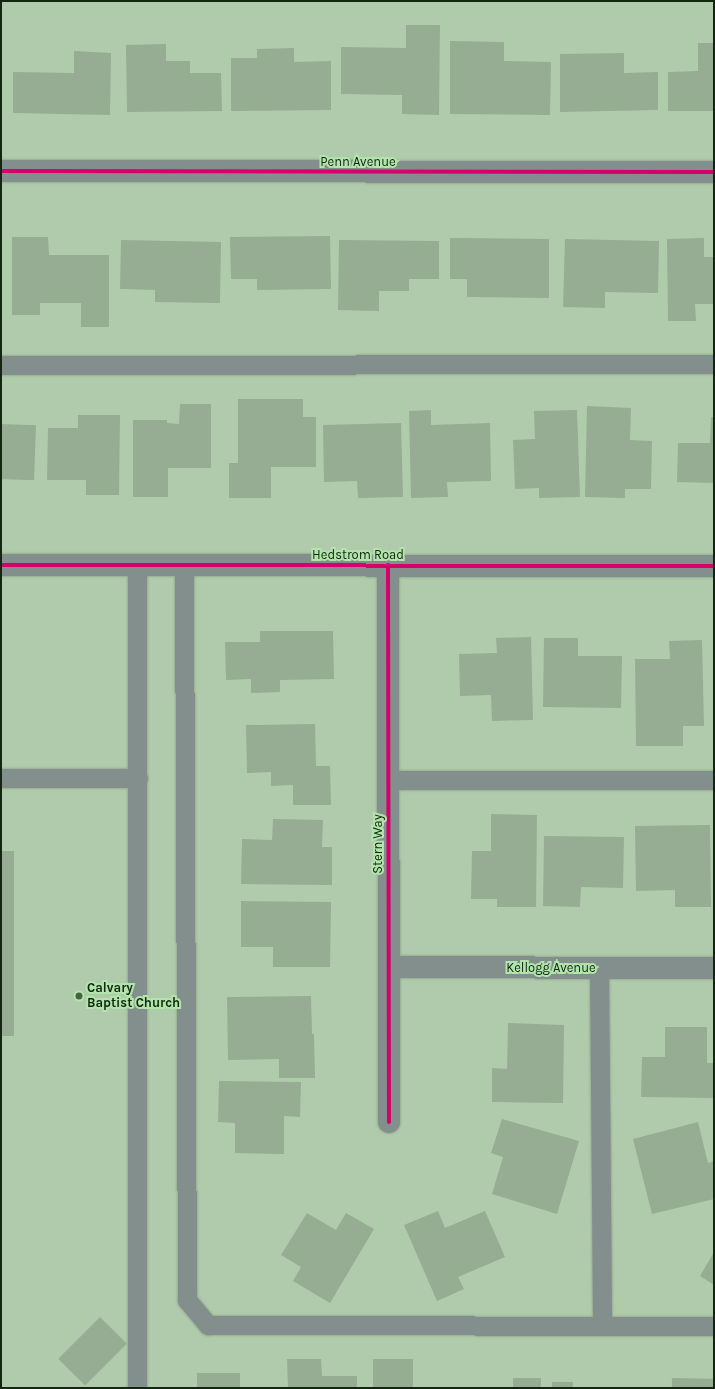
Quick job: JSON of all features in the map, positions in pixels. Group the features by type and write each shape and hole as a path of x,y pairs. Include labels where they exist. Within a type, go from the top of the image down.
{"street":[{"name":"Penn Avenue","path":"1,171 714,172"},
{"name":"Hedstrom Road","path":"1,565 714,566"},
{"name":"Stern Way","path":"388,565 389,1122"},
{"name":"Kellogg Avenue","path":"389,967 714,968"}],"lane":[{"path":"1,365 714,364"},
{"path":"137,565 137,1388"},
{"path":"184,565 187,1300 208,1325 714,1326"},
{"path":"1,778 138,778"},
{"path":"388,780 714,780"},
{"path":"599,968 602,1326"}],"building":[{"path":"406,25 440,25 439,115 402,114 402,95 341,94 341,47 406,48"},
{"path":"450,41 504,42 504,61 551,62 550,115 450,114"},
{"path":"698,43 714,43 714,111 668,111 668,72 698,71"},
{"path":"166,44 166,61 190,61 190,73 221,73 222,111 127,112 126,45"},
{"path":"294,48 294,62 331,61 331,110 231,111 231,58 257,58 257,49"},
{"path":"74,51 111,53 110,115 13,113 13,72 74,73"},
{"path":"624,53 624,73 658,72 658,110 560,112 560,54"},
{"path":"330,236 331,289 257,290 257,279 231,279 230,237"},
{"path":"12,237 48,237 49,255 109,255 109,327 81,327 81,303 40,303 40,315 12,315"},
{"path":"450,238 549,239 549,298 467,297 467,279 450,279"},
{"path":"704,238 704,257 714,257 714,304 695,304 696,321 668,321 667,239"},
{"path":"565,239 659,241 658,293 605,292 605,308 563,307"},
{"path":"121,240 221,242 220,303 155,302 155,290 120,289"},
{"path":"339,240 439,241 439,279 409,279 409,291 379,291 379,311 338,310"},
{"path":"238,399 303,399 303,417 316,417 316,467 271,467 271,498 229,498 229,463 238,463"},
{"path":"180,404 211,404 211,468 168,468 168,497 133,497 133,420 167,420 167,423 179,424"},
{"path":"587,406 631,408 630,440 652,441 651,489 625,489 625,498 585,497"},
{"path":"431,410 431,425 490,423 491,481 447,482 448,497 411,498 409,411"},
{"path":"577,410 580,497 539,498 539,488 515,489 513,440 535,439 534,411"},
{"path":"78,415 120,415 119,495 86,495 86,480 47,480 48,428 78,428"},
{"path":"711,417 714,417 714,483 677,482 678,443 710,443"},
{"path":"401,423 403,497 358,498 357,481 324,482 323,425"},
{"path":"1,424 36,425 34,480 1,479"},
{"path":"260,631 333,631 334,679 280,680 280,692 251,693 251,679 226,680 225,642 260,642"},
{"path":"531,637 533,720 492,721 491,695 460,696 459,654 497,653 496,638"},
{"path":"544,638 578,638 578,656 622,656 621,708 543,707"},
{"path":"702,640 704,726 683,726 683,746 636,746 635,659 670,659 669,641"},
{"path":"315,724 316,766 330,766 331,805 293,805 293,785 271,786 271,772 247,773 246,725"},
{"path":"491,814 537,815 536,907 497,907 497,899 471,899 472,851 491,851"},
{"path":"273,819 323,820 322,847 332,847 332,885 241,884 242,839 272,840"},
{"path":"710,825 711,907 675,907 675,890 636,891 635,826"},
{"path":"544,836 624,837 623,888 581,887 580,907 543,906"},
{"path":"1,851 14,851 14,1036 1,1036"},
{"path":"241,901 331,902 330,967 273,967 273,947 241,947"},
{"path":"311,996 315,1078 279,1078 279,1059 228,1060 227,997"},
{"path":"508,1023 564,1025 563,1103 492,1102 492,1068 507,1069"},
{"path":"665,1027 707,1027 707,1063 714,1063 714,1098 641,1097 642,1057 665,1057"},
{"path":"219,1081 301,1082 300,1117 284,1116 284,1154 235,1153 235,1123 218,1122"},
{"path":"502,1119 579,1141 557,1214 492,1194 503,1157 491,1153"},
{"path":"698,1122 708,1163 714,1161 714,1199 652,1214 633,1139"},
{"path":"438,1211 445,1228 485,1211 505,1257 458,1277 464,1289 437,1301 404,1225"},
{"path":"307,1213 336,1230 346,1213 374,1229 330,1303 293,1281 301,1267 281,1255"},
{"path":"714,1252 714,1285 700,1276"},
{"path":"100,1317 127,1344 85,1386 58,1359"},
{"path":"287,1359 321,1359 322,1376 357,1376 357,1388 288,1388"},
{"path":"373,1359 413,1359 413,1388 373,1388"},
{"path":"197,1373 240,1373 240,1388 197,1388"},
{"path":"513,1378 541,1378 541,1388 513,1388"},
{"path":"672,1378 713,1379 713,1388 672,1388"},
{"path":"552,1382 573,1382 573,1388 552,1388"}],"cycle path":[{"path":"1,171 714,172"},
{"path":"1,565 714,566"},
{"path":"388,565 389,1122"}],"place":[{"name":"Calvary Baptist Church","path":"79,996"}]}
